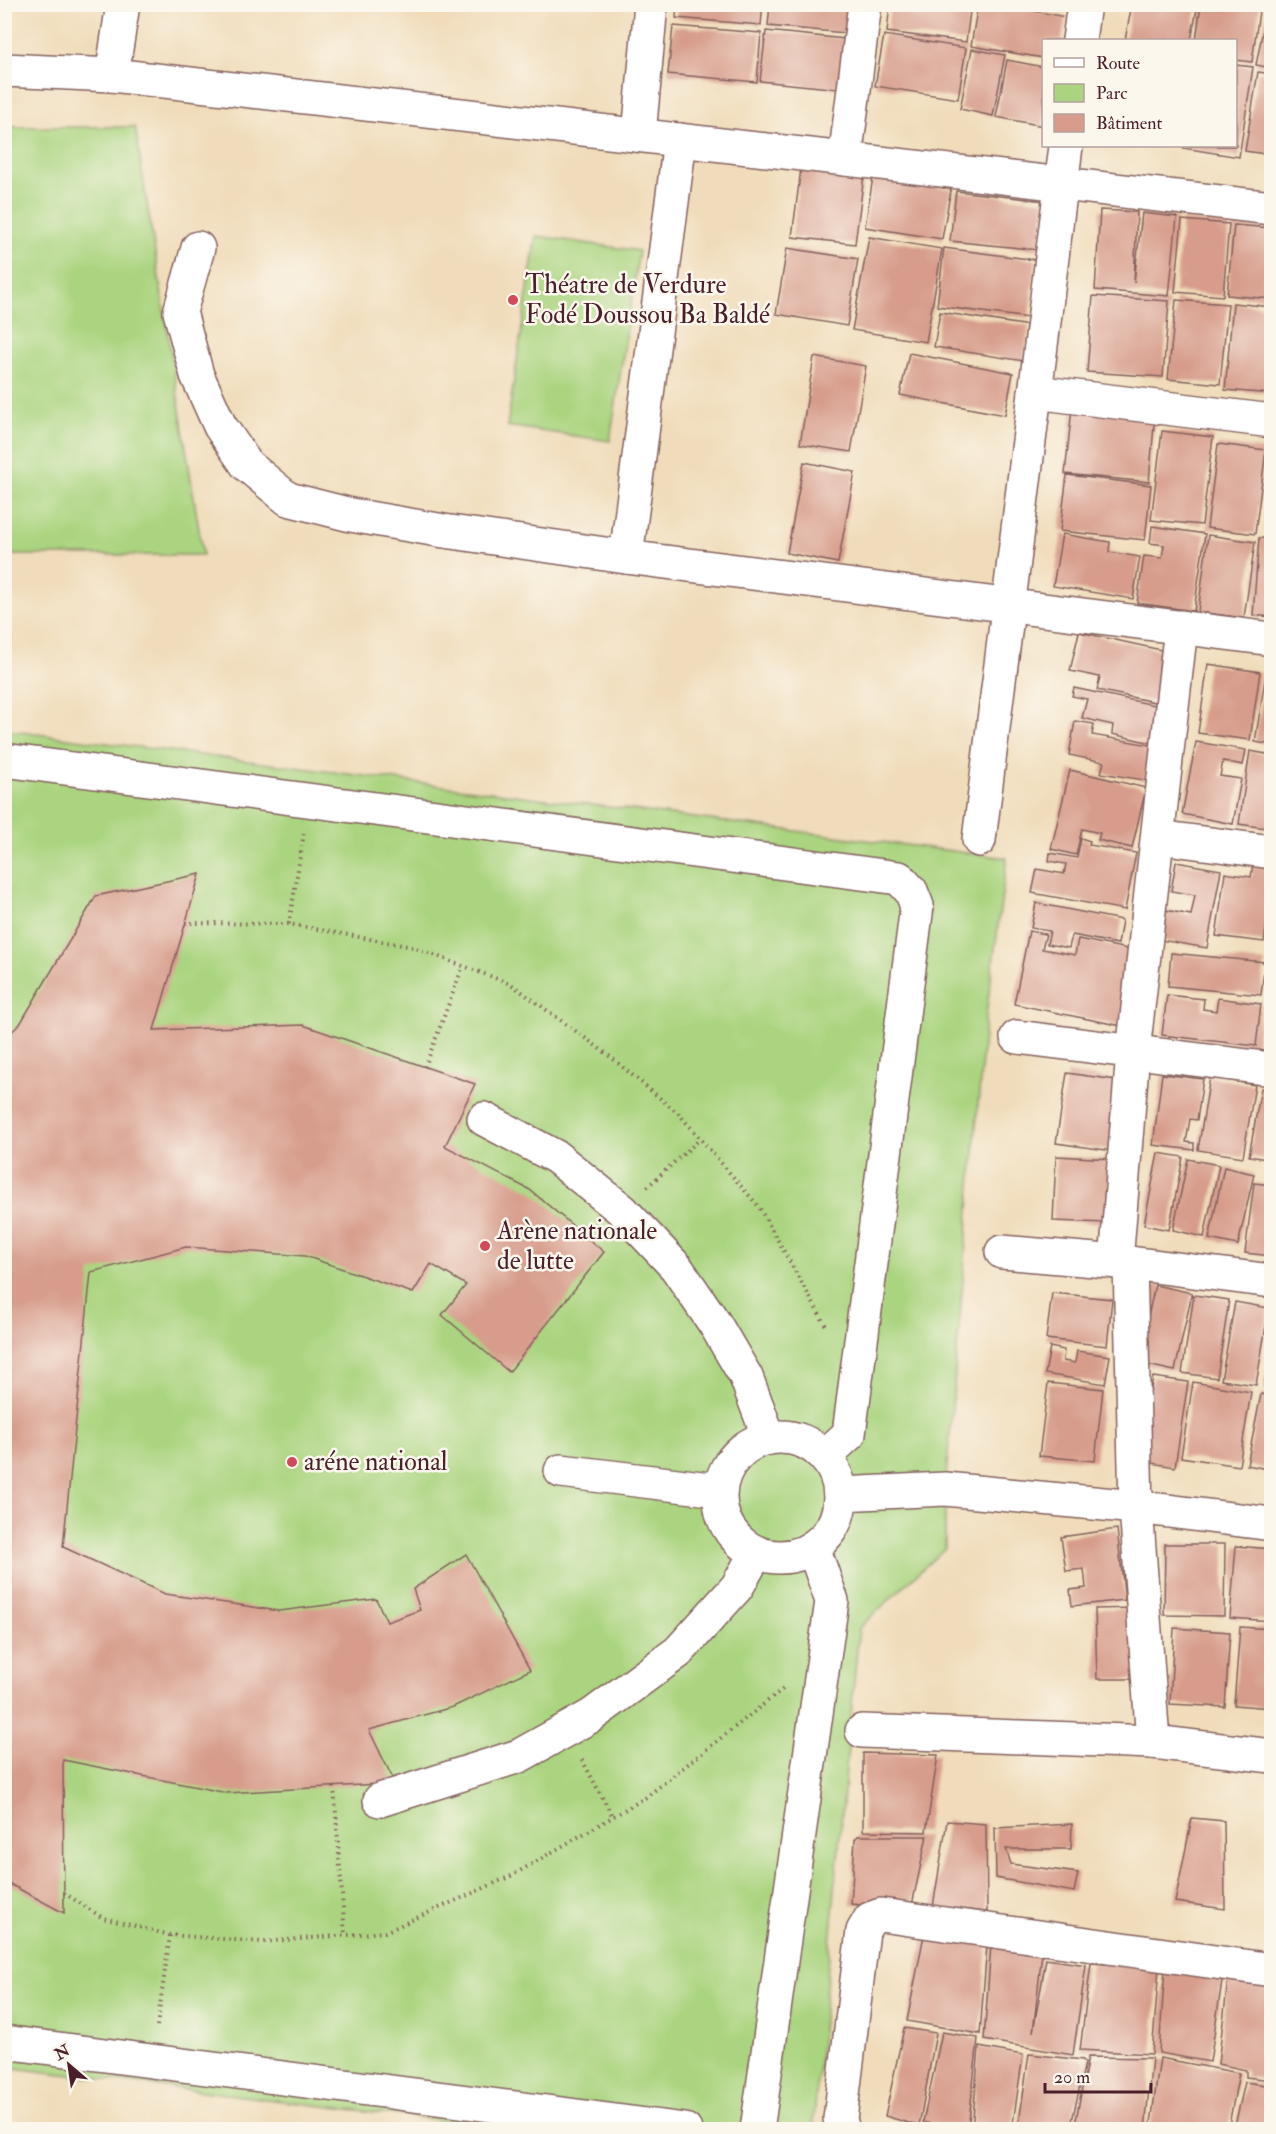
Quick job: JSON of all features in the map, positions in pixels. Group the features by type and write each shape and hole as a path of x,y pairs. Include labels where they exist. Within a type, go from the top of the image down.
{"street":[{"path":"112,75 123,4"},
{"path":"639,135 651,4"},
{"path":"845,159 865,4"},
{"path":"1079,39 1084,4"},
{"path":"4,70 112,75 1272,207"},
{"path":"627,557 680,140"},
{"path":"979,840 1066,147"},
{"path":"198,248 180,312 197,375 220,426 247,465 288,499 351,515 627,557 1272,639"},
{"path":"1035,392 1272,421"},
{"path":"1153,1742 1136,1507 1123,1263 1133,1052 1181,627"},
{"path":"4,760 899,878 911,891 917,906 912,954 849,1434 825,1456"},
{"path":"1158,837 1272,852"},
{"path":"1017,1037 1272,1069"},
{"path":"484,1119 556,1157 622,1210 676,1267 715,1324 746,1377 769,1438"},
{"path":"1002,1252 1123,1263 1272,1281"},
{"path":"778,1436 795,1438 812,1445 825,1456 840,1486 840,1504 836,1521 827,1536 798,1555 781,1558 756,1553 734,1538 724,1524 719,1490 732,1458 745,1447 761,1439 778,1436"},
{"path":"561,1472 719,1490"},
{"path":"840,1494 945,1489 1136,1507 1272,1524"},
{"path":"757,2130 832,1600 813,1547"},
{"path":"380,1800 519,1756 591,1716 678,1652 737,1587 756,1553"},
{"path":"862,1731 1153,1742 1272,1756"},
{"path":"843,2130 840,2119 860,1954 863,1931 870,1919 881,1915 1272,1970"},
{"path":"4,2042 685,2130"}],"path":[{"path":"289,924 309,800"},
{"path":"185,923 289,924 413,947 511,984 607,1054 678,1114 759,1207 831,1334"},
{"path":"425,1067 464,966"},
{"path":"622,1210 700,1139"},
{"path":"64,1893 103,1918 170,1935 262,1942 385,1932 511,1876 645,1798 824,1656"},
{"path":"567,1730 613,1817"},
{"path":"334,1786 345,1935"},
{"path":"152,2061 170,1935"}],"green space":[{"path":"4,127 135,127 203,555 5,555"},
{"path":"536,236 639,251 610,441 507,426"},
{"name":"Arène nationale de lutte","path":"5,730 1007,858 985,1023 945,1489 945,1548 859,1628 813,2129 511,2129 5,2067"}],"building":[{"path":"677,4 763,4 761,25 676,18"},
{"path":"770,4 859,4 857,34 768,26"},
{"path":"890,4 971,4 966,42 887,32"},
{"path":"978,4 995,4 1066,17 1062,39 1042,39 1042,58 971,46"},
{"path":"1132,4 1198,4 1191,39 1125,39"},
{"path":"1201,4 1260,4 1252,62 1237,60 1237,39 1196,39"},
{"path":"1268,4 1272,4 1272,68 1256,65"},
{"path":"673,26 761,33 757,82 668,74"},
{"path":"766,31 855,40 850,90 760,81"},
{"path":"884,35 966,48 958,99 875,86"},
{"path":"972,49 1005,55 993,116 960,109"},
{"path":"1007,60 1042,67 1042,126 996,117"},
{"path":"1237,65 1253,67 1239,157 1183,148 1237,147"},
{"path":"1258,72 1272,74 1272,155 1245,151"},
{"path":"801,168 864,176 855,244 792,237"},
{"path":"873,177 951,189 942,239 865,227"},
{"path":"956,191 1045,201 1039,250 950,241"},
{"path":"1100,210 1137,212 1134,283 1142,213 1177,217 1169,296 1095,290"},
{"path":"1182,220 1229,224 1223,296 1175,292"},
{"path":"1234,225 1272,228 1272,299 1227,295"},
{"path":"869,237 942,249 926,342 852,330"},
{"path":"787,248 858,259 847,326 776,314"},
{"path":"944,248 1036,260 1029,318 937,306"},
{"path":"1093,296 1169,301 1163,377 1087,372"},
{"path":"1176,300 1228,304 1220,384 1168,379"},
{"path":"1233,303 1272,307 1272,394 1225,390"},
{"path":"940,312 1029,326 1024,361 934,347"},
{"path":"909,353 1013,373 1005,415 900,395"},
{"path":"814,357 866,366 851,452 800,444"},
{"path":"1072,408 1155,415 1149,482 1065,474"},
{"path":"1162,431 1213,437 1202,525 1151,520"},
{"path":"1218,444 1266,450 1255,534 1207,528"},
{"path":"804,462 855,472 838,563 787,553"},
{"path":"1270,467 1272,467 1272,530 1264,529"},
{"path":"1067,475 1151,485 1145,540 1060,531"},
{"path":"1152,526 1205,534 1194,611 1137,603 1144,556 1162,558 1164,545 1150,543"},
{"path":"1062,534 1110,542 1109,552 1140,557 1133,599 1053,586"},
{"path":"1208,535 1255,542 1244,618 1198,612"},
{"path":"1259,538 1272,539 1272,617 1253,615"},
{"path":"1079,632 1175,653 1164,704 1097,690 1100,677 1070,671"},
{"path":"1208,664 1260,672 1250,740 1198,733"},
{"path":"1266,673 1272,674 1272,745 1255,742"},
{"path":"1074,688 1164,707 1156,744 1112,734 1113,725 1082,718 1087,699 1072,696"},
{"path":"1075,721 1094,724 1092,735 1156,746 1150,781 1101,773 1104,762 1069,755"},
{"path":"1196,742 1246,750 1243,765 1223,761 1220,776 1241,779 1233,824 1182,814"},
{"path":"1250,751 1272,755 1272,829 1239,824"},
{"path":"1070,770 1146,788 1132,848 1098,840 1100,833 1082,829 1076,855 1051,849"},
{"path":"1081,838 1090,841 1089,845 1136,853 1125,910 1032,893 1037,869 1064,874 1066,864 1049,861 1050,853 1077,858"},
{"path":"1176,862 1221,870 1207,948 1160,940 1165,910 1191,915 1195,895 1171,891"},
{"path":"1253,864 1272,866 1272,889 1264,942 1216,936 1225,873 1251,877"},
{"path":"200,874 154,1030 303,1025 475,1084 445,1146 530,1190 604,1252 509,1372 442,1315 466,1285 431,1264 413,1293 305,1256 186,1247 91,1272 63,1547 165,1594 279,1611 376,1599 387,1622 420,1610 413,1589 466,1554 530,1670 453,1707 369,1730 395,1783 227,1793 63,1760 64,1913 4,1881 4,1039 20,1024 96,896"},
{"path":"1036,903 1122,920 1118,944 1072,935 1069,948 1047,944 1050,931 1031,928"},
{"path":"1029,931 1046,934 1042,949 1075,955 1078,939 1138,951 1122,1026 1014,1004"},
{"path":"1171,953 1265,962 1261,995 1168,986"},
{"path":"1167,995 1204,999 1203,1009 1216,1011 1218,998 1261,1004 1256,1046 1162,1035"},
{"path":"1270,1006 1272,1006 1272,1039 1266,1039"},
{"path":"1067,1073 1123,1081 1113,1151 1056,1143"},
{"path":"1162,1074 1203,1079 1197,1120 1190,1119 1186,1142 1194,1143 1194,1150 1153,1145"},
{"path":"1210,1077 1255,1085 1243,1157 1198,1150"},
{"path":"1261,1088 1272,1090 1272,1160 1249,1156"},
{"path":"1158,1153 1183,1157 1169,1230 1144,1225"},
{"path":"1056,1156 1112,1159 1108,1223 1053,1221"},
{"path":"1188,1159 1219,1165 1204,1237 1173,1230"},
{"path":"1224,1167 1254,1174 1238,1245 1209,1239"},
{"path":"1254,1183 1272,1185 1272,1256 1245,1253"},
{"path":"1155,1285 1192,1293 1175,1371 1138,1363"},
{"path":"1052,1293 1112,1299 1107,1346 1046,1339"},
{"path":"1194,1295 1229,1300 1217,1378 1182,1373"},
{"path":"1235,1302 1269,1308 1256,1385 1221,1380"},
{"path":"1050,1347 1064,1350 1063,1361 1075,1363 1077,1351 1110,1356 1105,1384 1045,1374"},
{"path":"1270,1352 1272,1352 1272,1388 1264,1387"},
{"path":"1153,1377 1188,1382 1175,1467 1139,1461"},
{"path":"1193,1382 1251,1392 1239,1466 1181,1457"},
{"path":"1048,1383 1103,1389 1095,1461 1039,1456"},
{"path":"1261,1394 1272,1396 1272,1470 1247,1465"},
{"path":"1117,1529 1125,1600 1072,1606 1070,1590 1086,1588 1084,1569 1066,1571 1061,1537"},
{"path":"1165,1544 1225,1544 1224,1616 1164,1615"},
{"path":"1236,1546 1272,1549 1272,1621 1230,1618"},
{"path":"1135,1608 1137,1679 1097,1679 1095,1609"},
{"path":"1240,1627 1272,1629 1272,1708 1234,1705"},
{"path":"1174,1628 1230,1632 1225,1707 1170,1704"},
{"path":"863,1753 938,1755 926,1832 863,1831"},
{"path":"1192,1818 1224,1821 1225,1909 1175,1902"},
{"path":"947,1821 986,1824 987,1912 933,1907"},
{"path":"1072,1824 1071,1849 1006,1849 1011,1864 1078,1873 1074,1892 996,1878 995,1828"},
{"path":"858,1836 927,1836 911,1910 851,1904 855,1839"},
{"path":"924,1935 987,1945 980,2034 907,2021"},
{"path":"991,1945 1042,1953 1033,2032 1046,1959 1086,1965 1073,2055 984,2040"},
{"path":"1091,1963 1159,1968 1152,2054 1080,2050"},
{"path":"1165,1967 1223,1974 1210,2062 1159,2053"},
{"path":"1229,1971 1272,1977 1272,2080 1246,2077 1246,2070 1218,2064"},
{"path":"904,2028 936,2033 919,2126 885,2116"},
{"path":"942,2032 978,2038 968,2130 957,2130 923,2122"},
{"path":"979,2047 1023,2055 1012,2130 972,2130"},
{"path":"1029,2054 1083,2060 1085,2063 1070,2130 1018,2130"},
{"path":"1088,2057 1152,2058 1145,2130 1074,2130"},
{"path":"1160,2058 1239,2073 1228,2130 1150,2130"},
{"path":"1245,2082 1272,2086 1272,2130 1234,2130"}],"place":[{"name":"Théatre de Verdure Fodé Doussou Ba Baldé","path":"513,300"},
{"name":"Arène nationale de lutte","path":"485,1246"},
{"name":"aréne national","path":"292,1462"}]}
